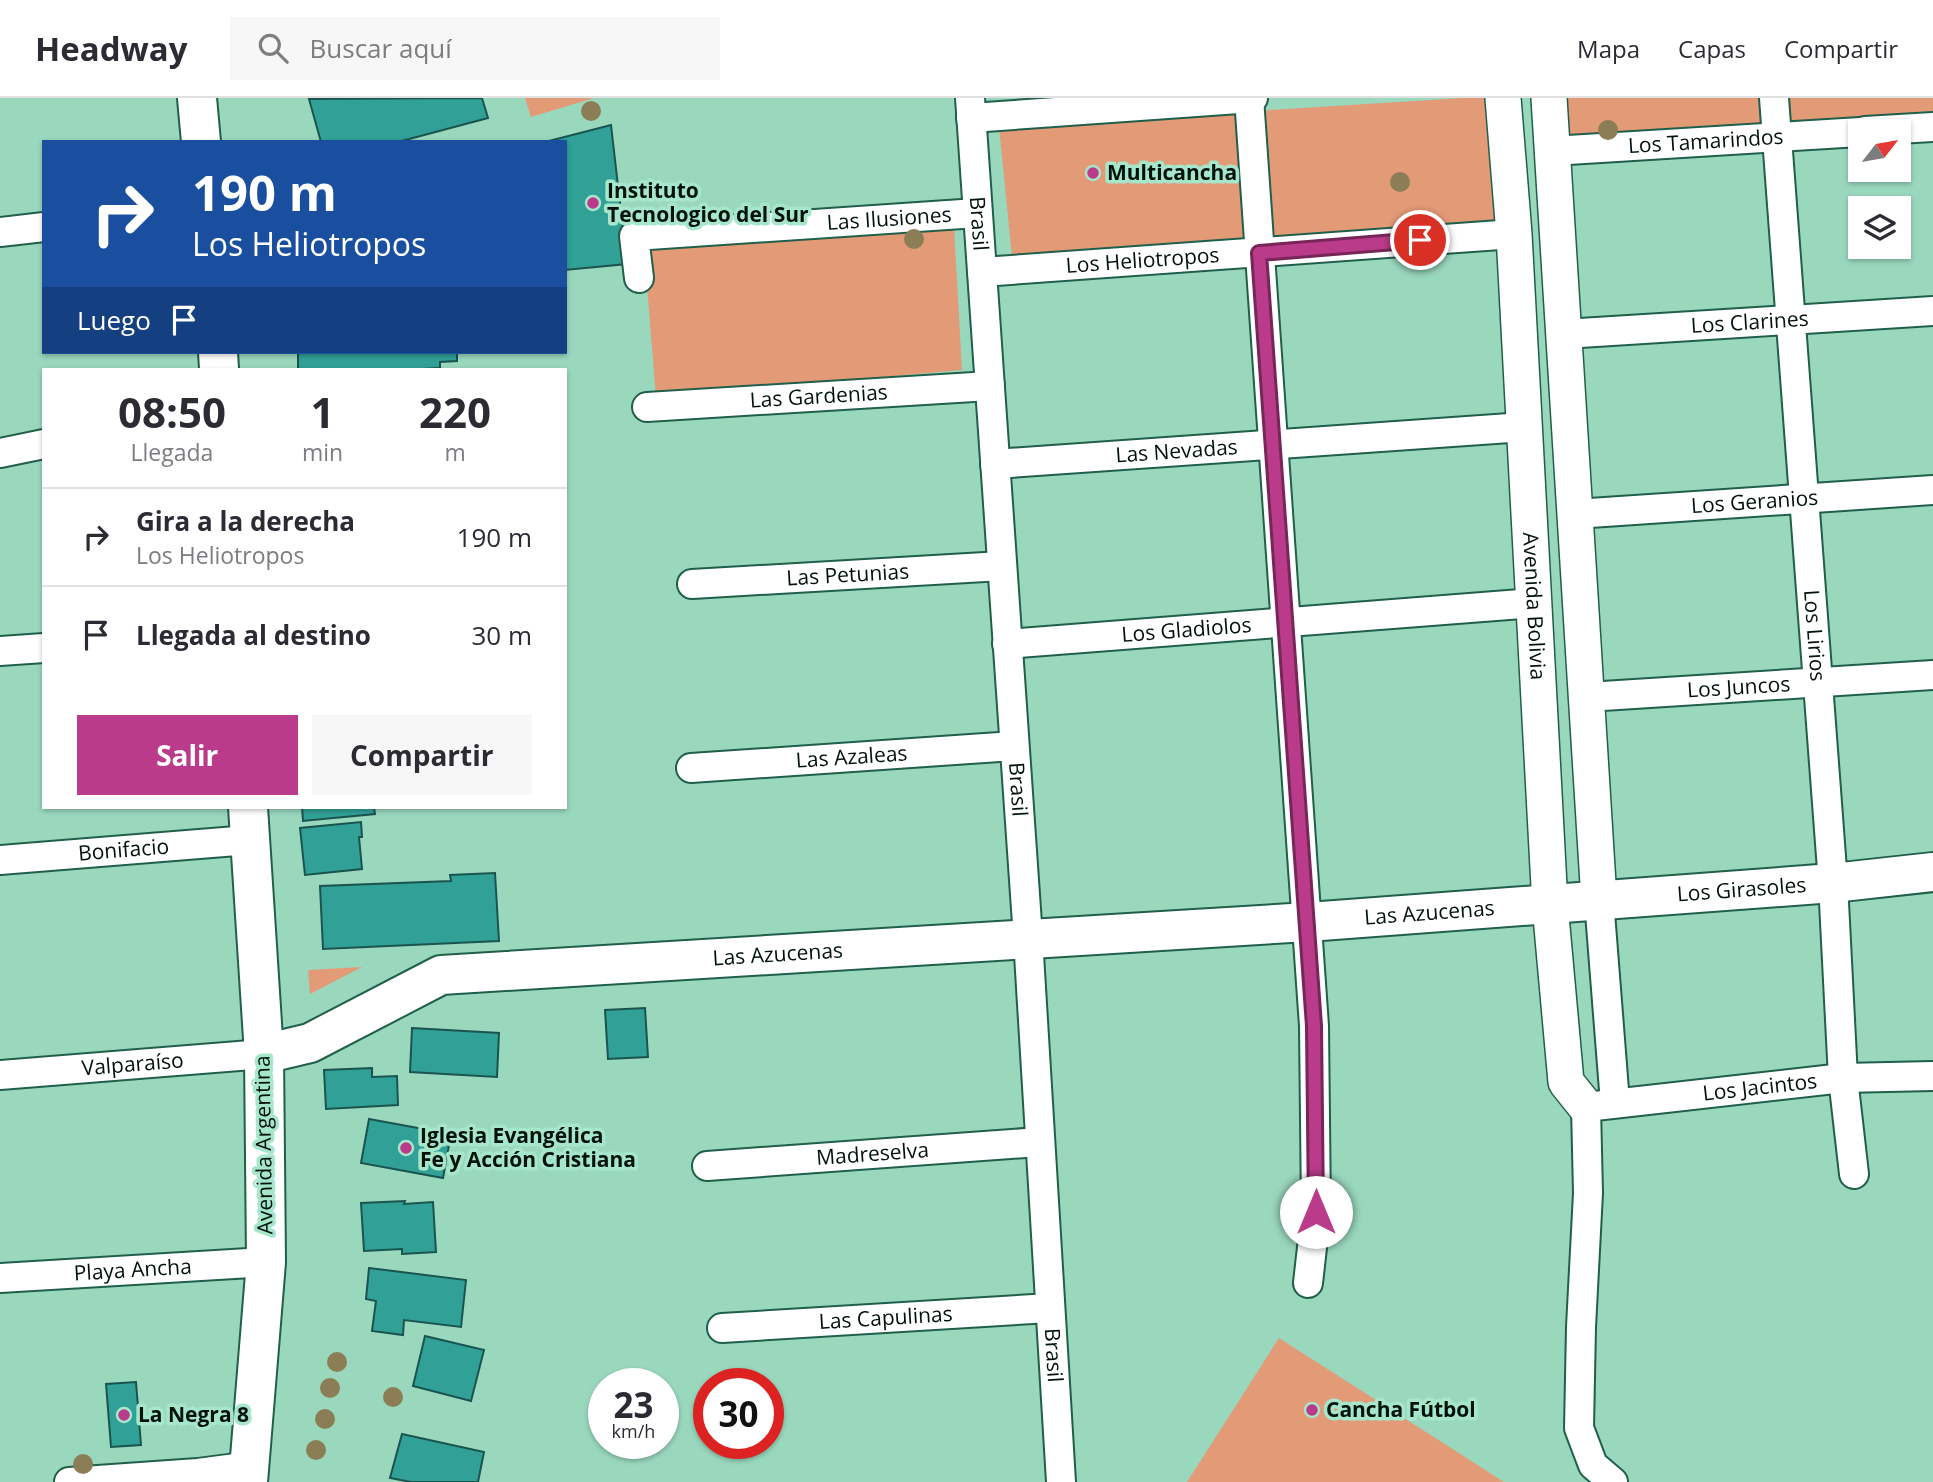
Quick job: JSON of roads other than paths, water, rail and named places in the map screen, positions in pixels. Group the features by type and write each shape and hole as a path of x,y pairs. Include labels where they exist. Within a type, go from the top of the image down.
{"main road":[{"path":"197,98 201,140"},
{"name":"Avenida Argentina","path":"248,823 264,1054 266,1262 249,1474"},
{"name":"Los Girasoles","path":"1550,905 1833,883 1933,872"},
{"name":"Las Azucenas","path":"264,1054 310,1043 441,975 1550,905"}],"street":[{"path":"970,108 1250,98 1314,1026 1316,1212 1308,1283"},
{"name":"Avenida Bolivia","path":"1503,98 1514,234 1550,905 1566,1082 1600,1105"},
{"path":"1549,98 1599,900 1600,1105 1588,1193 1579,1428 1593,1465 1613,1482"},
{"name":"Los Lirios","path":"1774,98 1833,883 1843,1078 1854,1174"},
{"name":"Brasil","path":"970,108 1028,938 1060,1482"},
{"name":"Los Tamarindos","path":"1911,128 1933,127"},
{"name":"Los Tamarindos","path":"1552,151 1848,132"},
{"name":"Las Ilusiones","path":"639,278 634,236 977,213"},
{"path":"0,232 42,227"},
{"name":"Los Heliotropos","path":"982,272 1514,234"},
{"name":"Los Clarines","path":"1564,334 1933,311"},
{"name":"Las Gardenias","path":"647,407 990,386"},
{"name":"Las Nevadas","path":"995,464 1524,427"},
{"path":"0,453 42,444"},
{"name":"Los Geranios","path":"1575,514 1933,490"},
{"name":"Las Petunias","path":"692,584 1002,566"},
{"name":"Los Gladiolos","path":"1007,644 1534,603"},
{"path":"0,651 42,648"},
{"name":"Los Juncos","path":"1587,697 1933,675"},
{"name":"Las Azaleas","path":"691,768 1014,746"},
{"name":"Bonifacio","path":"0,860 248,823"},
{"name":"Valparaíso","path":"0,1075 264,1054"},
{"name":"Los Jacintos","path":"1600,1105 1843,1078 1933,1076"},
{"name":"Madreselva","path":"707,1166 1039,1142"},
{"name":"Playa Ancha","path":"0,1278 266,1262"},
{"name":"Las Capulinas","path":"722,1328 1050,1308"},
{"path":"69,1482 198,1474 249,1474"}],"place":[{"name":"Multicancha","path":"1093,173"},
{"name":"Instituto Tecnologico del Sur","path":"593,203"},
{"name":"Iglesia Evangélica Fe y Acción Cristiana","path":"406,1148"},
{"name":"Cancha Fútbol","path":"1312,1410"},
{"name":"La Negra 8","path":"124,1415"}]}
